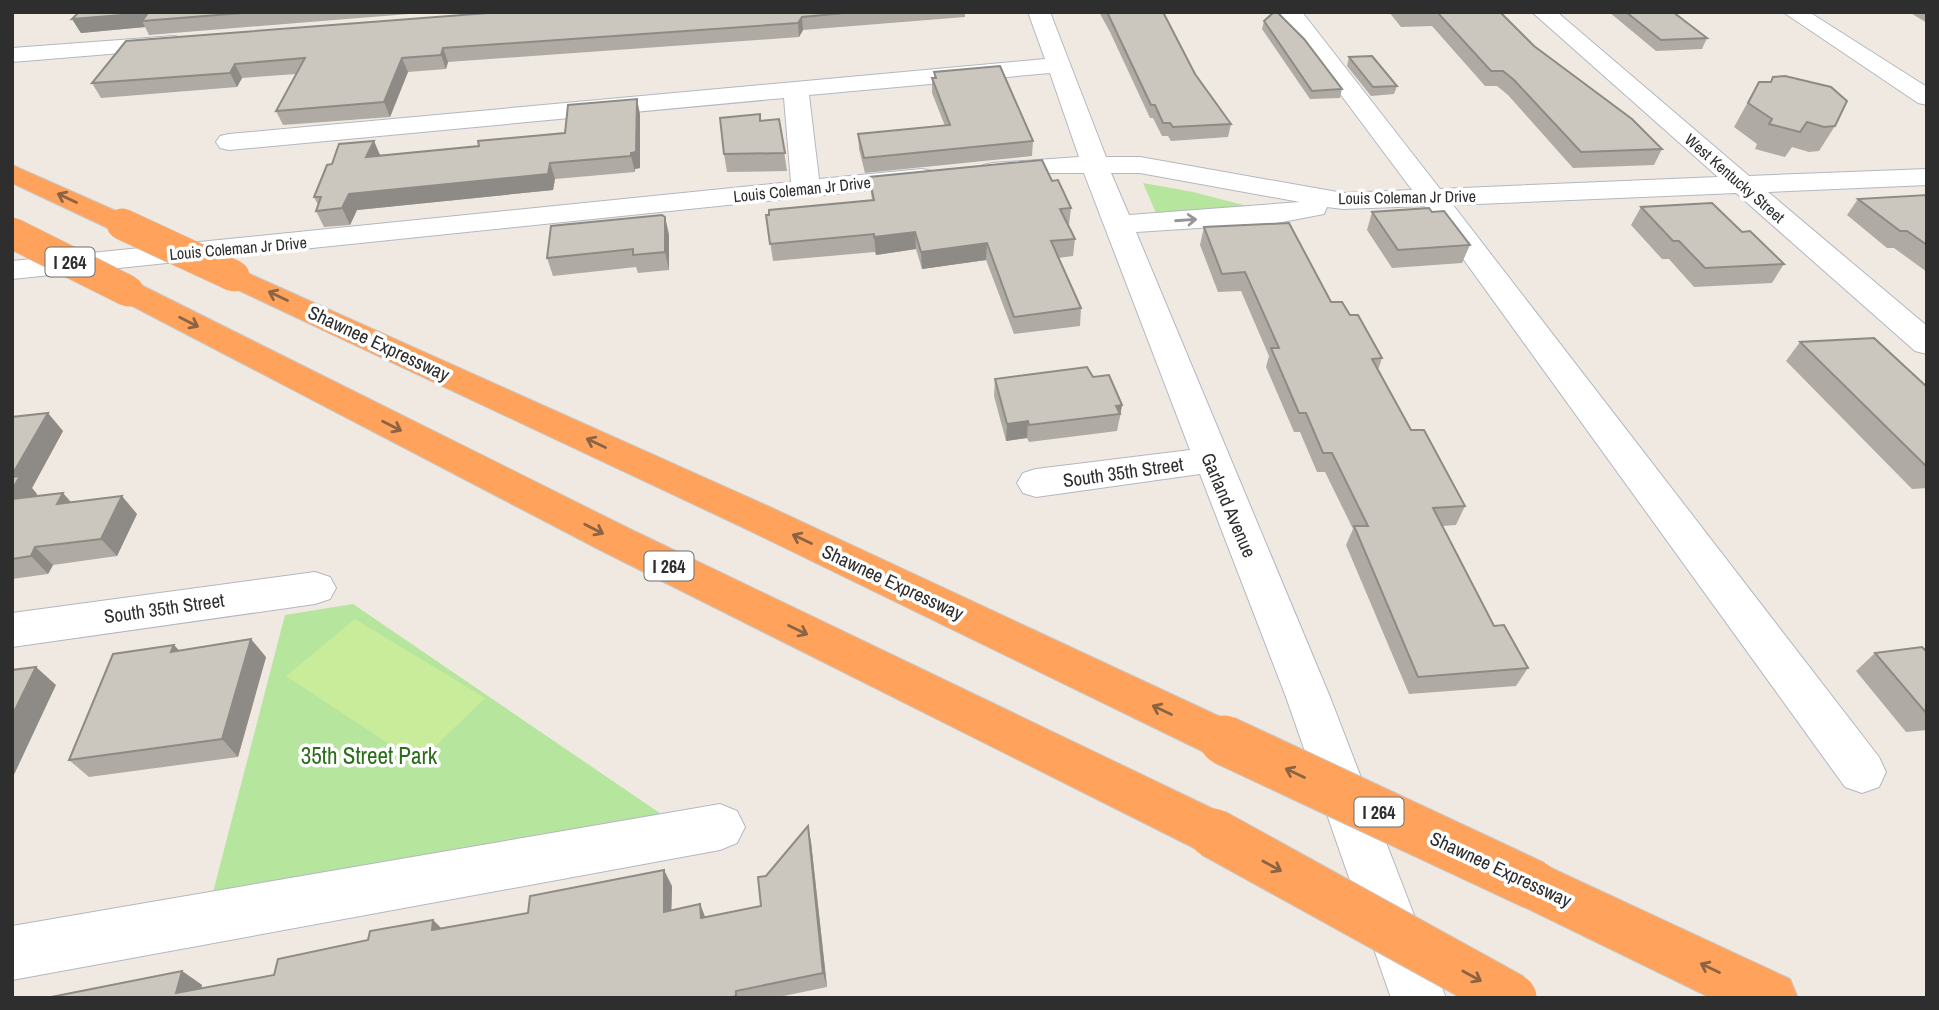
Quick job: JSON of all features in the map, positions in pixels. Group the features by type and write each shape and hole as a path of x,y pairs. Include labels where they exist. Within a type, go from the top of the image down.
{"highway":[{"name":"Shawnee Expressway","path":"12,173 756,517 1771,998"},
{"name":"I 264","path":"12,233 614,539 1213,833 1512,998"}],"street":[{"name":"Garland Avenue","path":"1039,12 1089,142 1094,165 1117,225 1308,698 1419,998"},
{"path":"1290,12 1433,198 1862,772"},
{"name":"West Kentucky Street","path":"1543,12 1927,344"},
{"path":"1794,12 1927,99"},
{"path":"12,55 190,41"},
{"path":"229,142 1058,65"},
{"path":"796,89 806,189"},
{"name":"Louis Coleman Jr Drive","path":"12,270 1051,165 1140,165 1343,201 1927,177"},
{"path":"1117,225 1277,214 1304,211 1343,201"},
{"name":"South 35th Street","path":"1036,483 1210,460"},
{"name":"South 35th Street","path":"12,630 315,588"},
{"path":"12,953 720,827"}],"green space":[{"path":"1143,183 1193,192 1247,206 1156,213"},
{"name":"35th Street Park","path":"353,604 667,818 211,900 285,615"},
{"path":"355,619 485,698 418,763 286,676"}],"building":[{"path":"79,12 255,12 142,21 148,13 72,19"},
{"path":"501,12 855,12 802,17 798,23 443,48 441,55 402,58 384,102 276,111 305,58 235,64 230,73 92,83 126,41"},
{"path":"1107,12 1163,12 1195,74 1231,124 1173,127 1170,123 1163,123 1155,105 1151,105"},
{"path":"1274,12 1304,39 1342,89 1312,91 1264,21"},
{"path":"1437,12 1500,12 1534,46 1632,119 1662,149 1581,152 1514,80 1503,71 1491,71"},
{"path":"1626,12 1673,12 1707,38 1661,40"},
{"path":"1372,56 1397,86 1373,87 1349,57"},
{"path":"1000,66 1033,141 864,158 858,134 950,125 932,78 936,78 934,72"},
{"path":"1785,76 1831,87 1847,101 1835,126 1824,127 1807,122 1800,132 1769,124 1772,119 1748,103 1759,82 1771,82 1773,77"},
{"path":"637,99 636,152 631,153 631,156 550,163 548,174 349,194 342,208 316,211 321,197 314,197 327,165 332,164 339,144 374,141 366,157 479,146 478,141 565,133 568,105"},
{"path":"760,114 760,121 779,119 785,153 724,154 720,118"},
{"path":"1042,160 1052,181 1058,180 1071,208 1060,209 1075,239 1051,241 1081,308 1014,317 987,243 921,252 915,232 770,244 766,215 769,215 769,210 874,200 869,177"},
{"path":"1927,195 1927,245 1907,231 1900,231 1858,199"},
{"path":"1712,203 1742,232 1750,231 1784,264 1705,268 1679,241 1673,241 1641,207"},
{"path":"1429,208 1432,212 1444,211 1470,245 1398,250 1372,212"},
{"path":"662,215 665,217 665,252 633,255 633,249 547,258 551,226"},
{"path":"1289,223 1331,302 1342,302 1350,315 1358,315 1382,358 1372,359 1411,430 1424,430 1465,506 1433,508 1494,626 1504,625 1528,668 1418,677 1354,526 1368,526 1332,453 1323,453 1306,413 1299,413 1271,348 1279,348 1245,272 1222,274 1204,227"},
{"path":"1874,338 1927,387 1927,467 1800,342"},
{"path":"1087,367 1093,377 1109,375 1122,405 1116,406 1120,414 1029,425 1028,421 1007,424 995,379"},
{"path":"48,413 12,475 12,417"},
{"path":"20,476 12,490 12,477"},
{"path":"63,493 57,504 122,496 101,539 35,547 31,556 12,559 12,499"},
{"path":"251,639 222,739 69,760 113,654 174,645 171,652"},
{"path":"1922,647 1927,652 1927,714 1875,653"},
{"path":"36,667 12,716 12,670"},
{"path":"808,826 823,973 736,991 736,996 730,998 46,998 182,971 176,993 274,975 278,959 368,940 370,931 433,920 432,930 528,913 530,896 664,870 664,912 700,904 701,918 761,906 758,877 766,876"}]}
